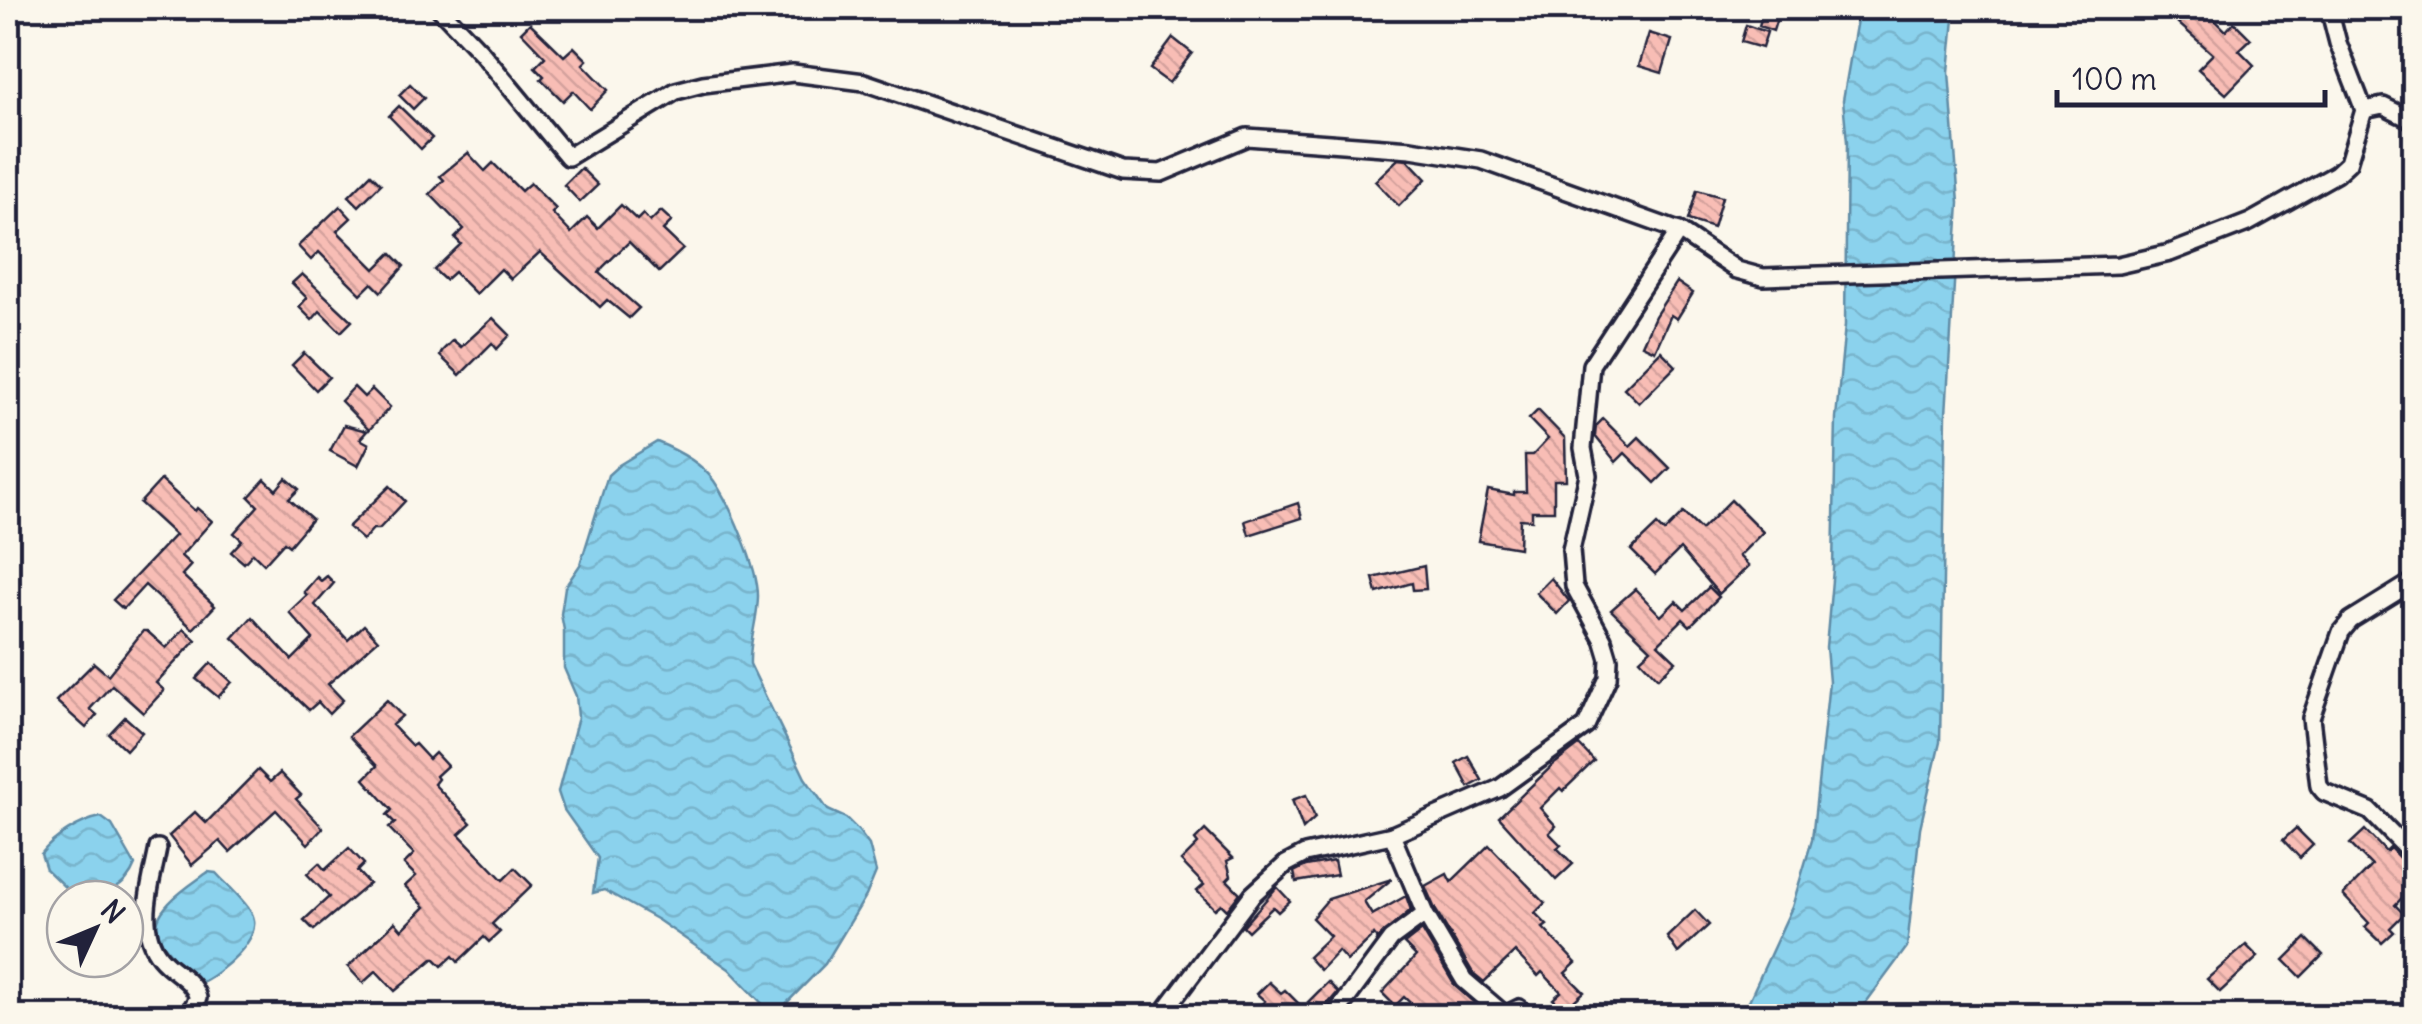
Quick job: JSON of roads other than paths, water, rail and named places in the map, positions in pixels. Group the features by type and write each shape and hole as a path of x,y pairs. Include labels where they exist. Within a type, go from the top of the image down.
{"street":[{"path":"439,8 568,157 676,91 793,73 864,82 1124,172 1161,172 1247,137 1411,149 1482,160 1679,232 1719,260 1763,278 2086,268 2170,253 2250,222 2336,174 2353,154 2364,110 2329,8"},
{"path":"2364,110 2383,106 2414,121"},
{"path":"1161,1016 1252,896 1286,864 1304,854 1392,836 1500,788 1586,726 1608,678 1609,659 1603,639 1574,586 1571,550 1588,475 1582,448 1591,365 1679,232"},
{"path":"2414,580 2346,625 2312,718 2319,786 2324,792 2370,811 2414,856"},
{"path":"1392,836 1424,914 1470,987 1505,1015 1519,1008 1528,1016"},
{"path":"158,848 146,926 159,956 195,988 198,998 186,1016"},
{"path":"1334,1016 1391,939 1424,914"}],"water":[{"path":"1859,8 1955,8 1949,72 1959,203 1946,414 1940,742 1920,828 1907,947 1856,1016 1742,1016 1792,907 1812,840 1829,682 1826,647 1833,569 1836,418 1845,325 1847,142 1843,100"},
{"path":"657,442 702,468 728,505 757,584 750,664 805,778 828,810 846,818 858,830 869,845 876,872 825,964 774,1016 729,969 658,920 604,890 593,893 598,858 564,810 558,792 578,717 576,696 564,668 561,614 565,587 580,565 608,475"},
{"path":"101,817 112,825 135,865 126,879 56,879 46,869 41,854 85,822"},
{"path":"208,872 216,873 242,900 251,911 254,925 238,955 202,982 185,970 163,944 157,924 166,906"}]}
